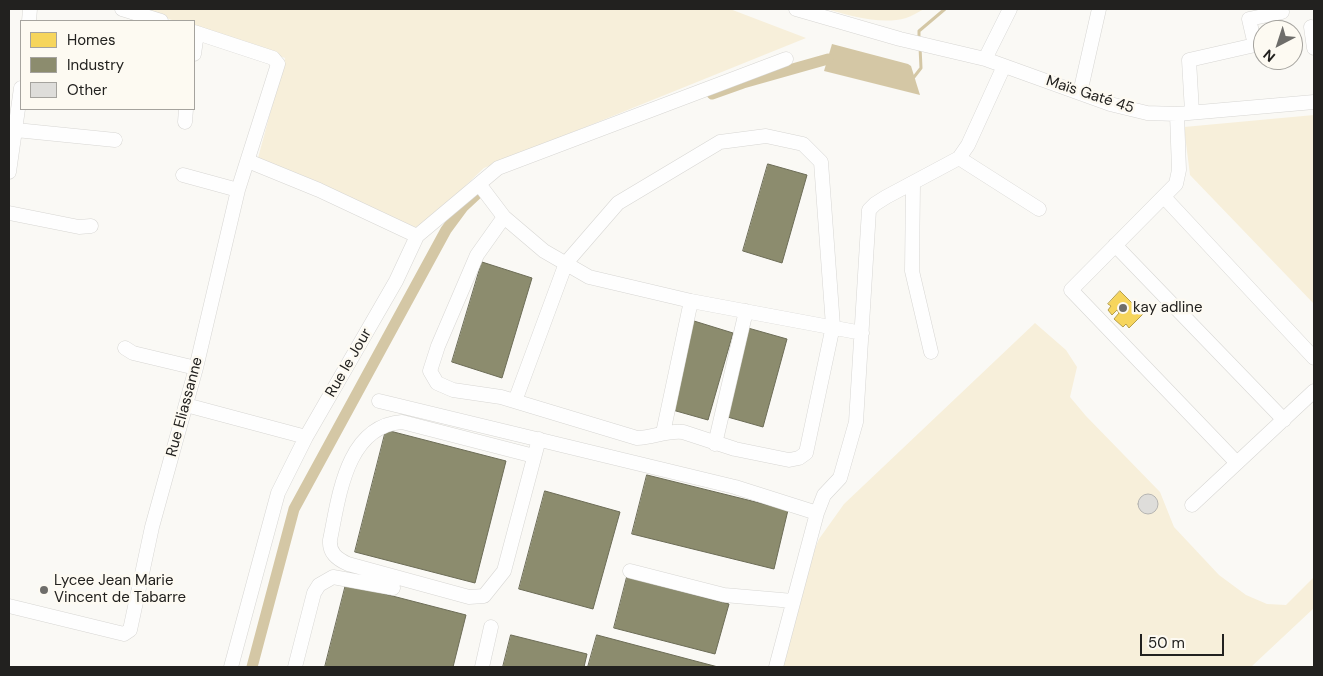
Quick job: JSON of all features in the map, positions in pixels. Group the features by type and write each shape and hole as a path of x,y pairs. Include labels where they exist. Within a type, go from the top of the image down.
{"street":[{"name":"Maïs Gaté 45","path":"796,9 900,39 985,59 1110,104 1147,113 1177,114 1314,102"},
{"path":"985,59 1010,9"},
{"path":"1080,93 1100,9"},
{"path":"1192,112 1189,60 1255,45 1249,19 1282,12"},
{"path":"125,13 156,20"},
{"path":"1311,27 1314,48"},
{"name":"Rue Eliassanne","path":"9,606 124,634 128,632 152,527 196,368 238,190 278,64 273,58 195,32"},
{"path":"248,161 320,190 417,236 498,168 786,59"},
{"path":"776,667 817,513 824,495 840,478 856,422 869,210 874,204 959,158 968,145 1004,66"},
{"path":"9,172 20,96"},
{"path":"1177,114 1180,170 1176,184 1071,290 1237,463"},
{"path":"16,130 116,140"},
{"path":"504,217 477,255 438,346 430,371 437,383 453,390 514,401 637,438 648,438 663,433 683,432 715,444 789,460 799,458 806,453 833,326 821,162 803,144 766,136 720,142 618,203 566,263 514,401"},
{"path":"959,158 1039,210"},
{"path":"183,175 238,190"},
{"path":"913,183 912,271 931,352"},
{"path":"479,184 504,217 544,251 589,276 691,301 833,326 862,333"},
{"path":"1164,197 1314,358"},
{"path":"9,213 79,227 91,226"},
{"name":"Rue le Jour","path":"231,667 272,508 306,437 396,281 417,236"},
{"path":"1116,245 1284,420"},
{"path":"663,433 691,301"},
{"path":"715,444 746,311"},
{"path":"124,348 133,353 196,368"},
{"path":"1192,505 1314,391"},
{"path":"379,401 735,487 817,513"},
{"path":"186,405 306,437"},
{"path":"534,456 402,422 389,423 366,439 346,468 330,540 331,550 340,560 348,564 469,597 484,596 504,571 539,439"},
{"path":"630,571 743,598 793,602"},
{"path":"295,667 314,593 318,585 333,578 393,588"},
{"path":"482,667 491,627"}],"shaded area":[{"path":"138,9 730,9 806,38 484,168 419,230 258,158 285,58 195,27 195,20 172,20"},
{"path":"827,9 924,9 906,18 887,21 856,17"},
{"path":"832,44 908,64 911,66 920,95 824,71"},
{"path":"1314,115 1314,304 1190,175 1184,127"},
{"path":"1035,323 1066,350 1077,367 1070,397 1160,492 1174,527 1219,575 1246,595 1267,604 1286,605 1314,577 1314,608 1251,667 783,667 808,565 819,539 844,504"}],"building: Homes":[{"name":"kay adline","path":"1120,291 1143,314 1129,328 1126,324 1123,327 1114,319 1119,313 1117,310 1112,315 1108,310 1111,306 1108,304"}],"building: Industry":[{"path":"768,164 807,175 782,263 743,251"},
{"path":"482,262 532,278 502,378 452,362"},
{"path":"694,321 733,333 708,420 669,409"},
{"path":"748,328 787,339 763,427 724,416"},
{"path":"386,430 506,461 475,583 355,552"},
{"path":"647,475 788,510 774,569 632,534"},
{"path":"545,491 620,512 593,609 519,589"},
{"path":"627,577 729,604 715,654 614,628"},
{"path":"346,584 466,615 453,667 325,667"},
{"path":"511,635 587,654 584,667 503,667"},
{"path":"597,635 718,667 588,667"}],"building: Other":[{"path":"1148,494 1155,497 1158,504 1155,511 1148,514 1141,511 1138,504 1141,497"}],"waterway":[{"path":"919,39 919,31 945,9"},
{"path":"914,77 921,68 920,47"},
{"path":"712,94 743,83 828,59"},
{"path":"252,667 294,509 446,230 463,207 478,193"}],"place":[{"name":"kay adline","path":"1123,308"},
{"name":"Lycee Jean Marie Vincent de Tabarre","path":"44,590"}]}
